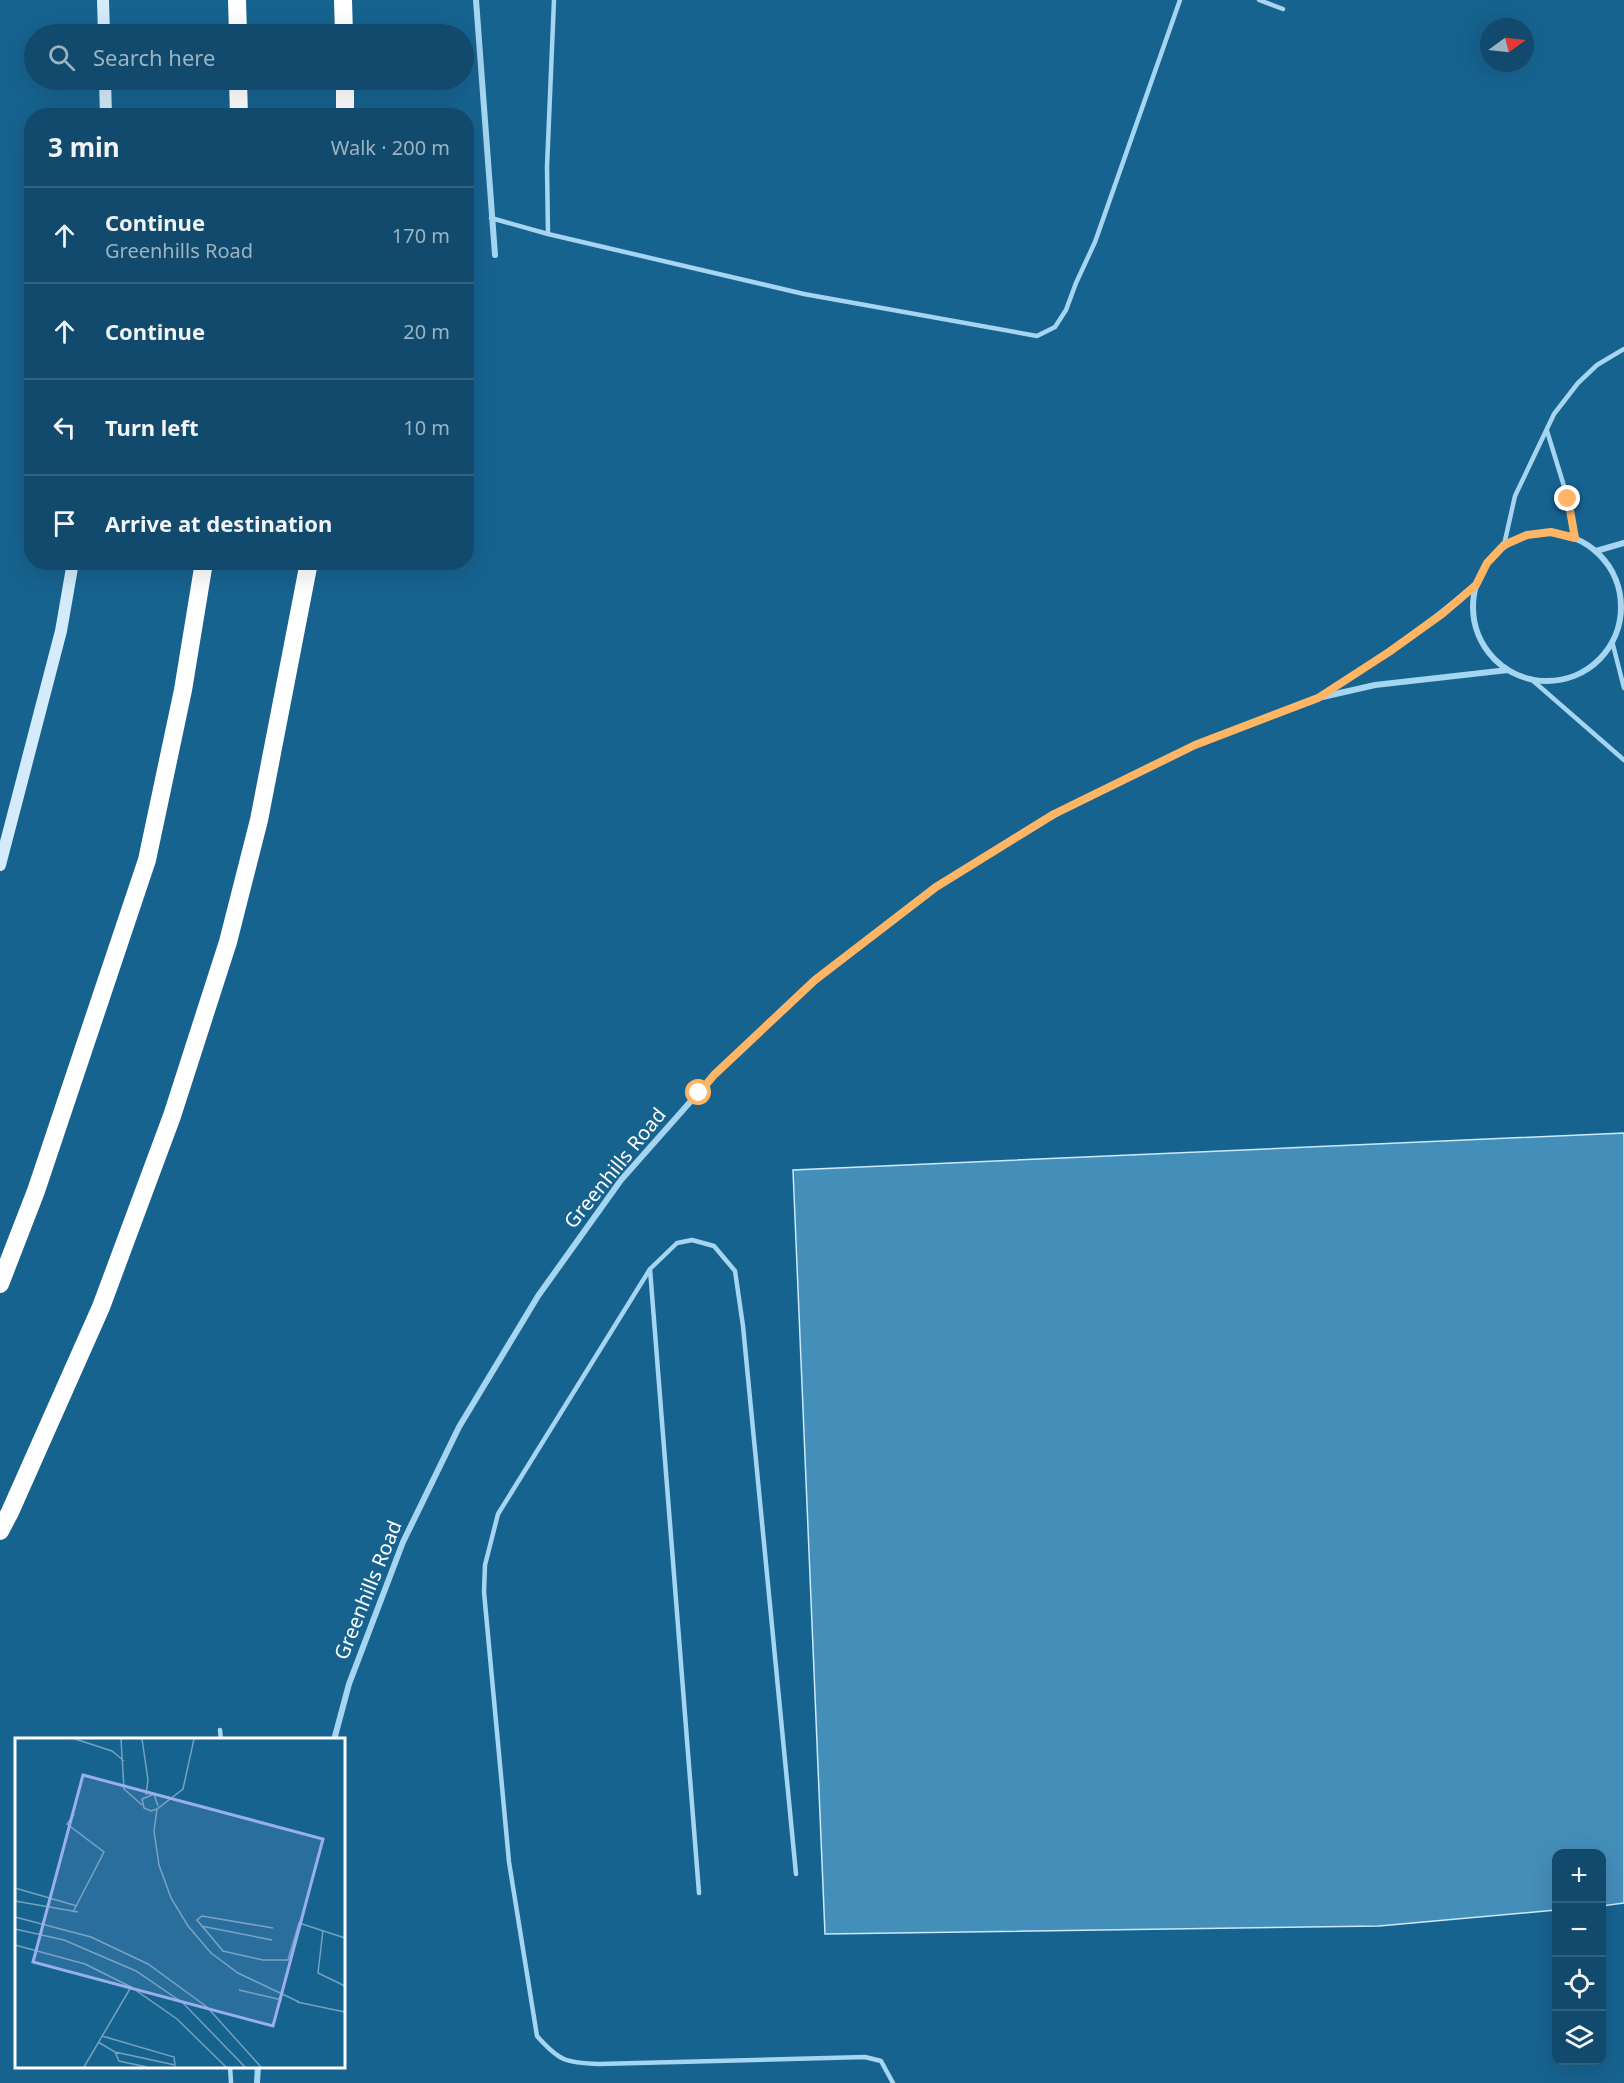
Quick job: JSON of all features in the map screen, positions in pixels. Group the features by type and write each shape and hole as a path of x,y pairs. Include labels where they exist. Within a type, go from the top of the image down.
{"highway":[{"path":"237,0 238,24"},
{"path":"343,0 344,24"},
{"path":"238,90 239,108"},
{"path":"345,90 345,108"},
{"path":"0,1284 36,1191 147,860 183,690 203,570"},
{"path":"0,1531 101,1307 172,1116 225,953 259,819 307,570"}],"main road":[{"path":"103,0 104,24"},
{"path":"105,90 106,108"},
{"path":"0,865 2,848 61,631 72,570"}],"street":[{"path":"476,0 495,255"},
{"path":"1551,532 1575,538 1596,551 1611,571 1619,594 1622,617 1612,641 1598,661 1578,674 1555,681 1531,679 1508,670 1490,655 1478,633 1472,609 1476,585 1487,563 1504,545 1527,535 1551,532"},
{"path":"1596,551 1624,543"},
{"name":"Greenhills Road","path":"1318,698 1389,652 1442,614 1476,585"},
{"name":"Greenhills Road","path":"335,1738 349,1684 402,1542 459,1427 538,1296 621,1180 714,1075 815,980 936,887 1054,814 1195,745 1318,698 1375,685 1508,670"},
{"path":"257,2083 258,2068"}],"lane":[{"path":"548,234 547,167 554,0"},
{"path":"491,218 548,234 804,294 1037,336 1055,327 1066,310 1095,242 1180,0"},
{"path":"1259,0 1283,9"},
{"path":"1504,545 1515,496 1554,414 1578,383 1597,365 1624,349"},
{"path":"1547,431 1568,499 1575,538"},
{"path":"1612,641 1624,688"},
{"path":"1531,679 1624,760"},
{"path":"796,1874 744,1338 735,1270 714,1246 692,1240 677,1243 650,1269 498,1514 485,1565 484,1592 508,1862 537,2036 549,2050 571,2063 866,2057 881,2061 893,2083"},
{"path":"650,1269 699,1893"},
{"path":"220,1730 221,1738"},
{"path":"230,2068 231,2083"}],"building":[{"path":"1624,1133 1624,1903 1606,1905 1606,1849 1552,1849 1552,1910 1379,1926 825,1934 793,1170"}],"route":[{"path":"699,1093 714,1075 815,980 936,887 1074,804 1195,745 1318,698 1442,614 1476,585 1487,563 1504,545 1527,535 1551,532 1575,538 1568,499"}]}
